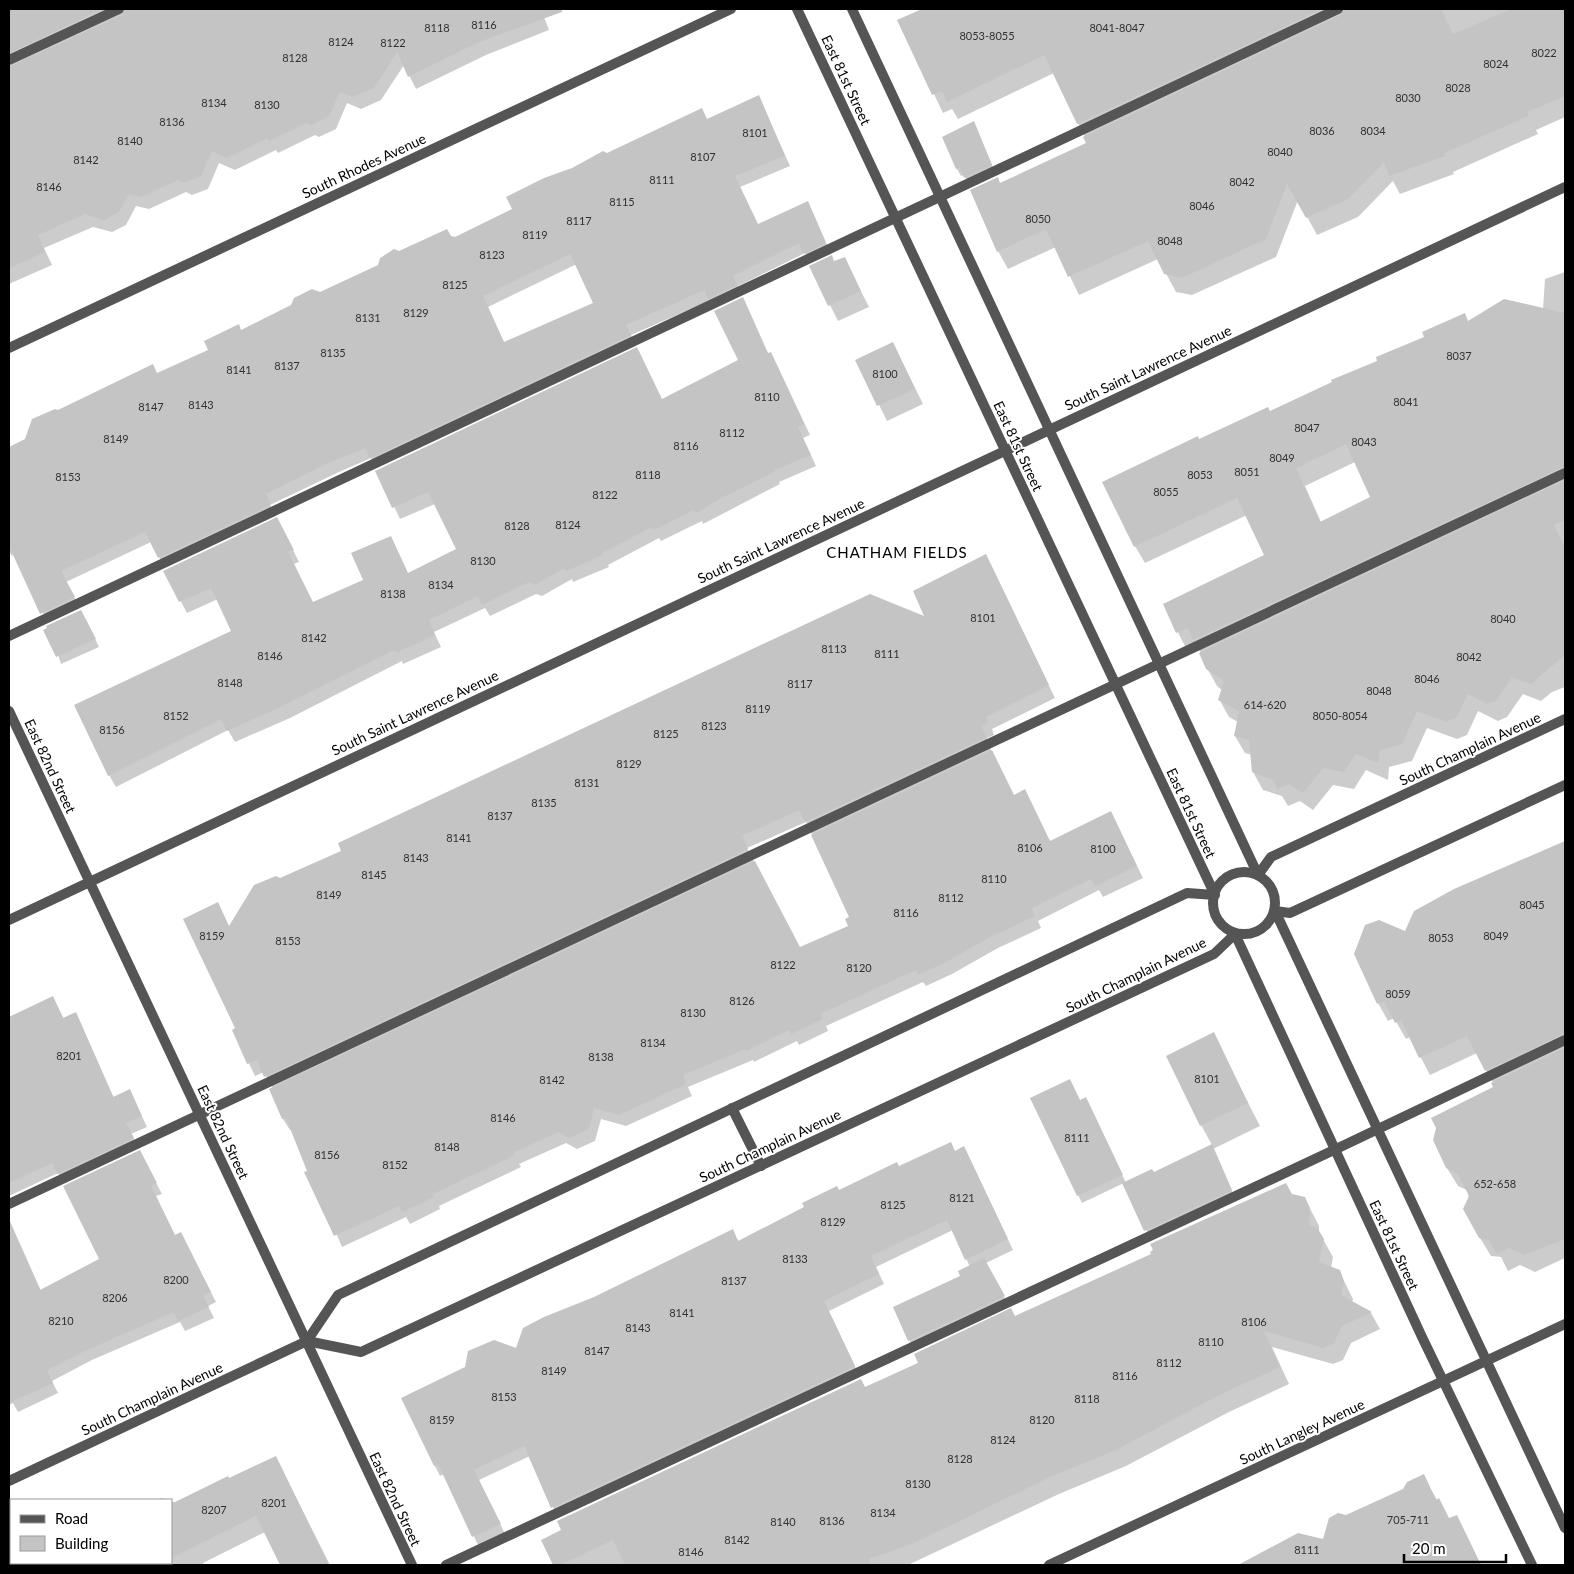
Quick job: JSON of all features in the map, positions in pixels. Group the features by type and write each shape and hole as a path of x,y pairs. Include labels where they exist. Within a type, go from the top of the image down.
{"street":[{"path":"9,60 119,9"},
{"name":"South Rhodes Avenue","path":"9,348 732,9"},
{"name":"East 81st Street","path":"797,9 1215,895"},
{"path":"852,9 1258,875"},
{"path":"9,636 1338,9"},
{"name":"South Saint Lawrence Avenue","path":"9,920 1565,187"},
{"path":"9,1204 1565,473"},
{"name":"East 82nd Street","path":"9,711 412,1565"},
{"name":"South Champlain Avenue","path":"1258,875 1271,858 1565,720"},
{"path":"1275,911 1290,913 1565,784"},
{"path":"1242,872 1258,875 1267,881 1273,890 1276,900 1275,911 1271,921 1256,933 1246,935 1235,934 1225,928 1215,915 1213,907 1215,895 1220,884 1232,875 1242,872"},
{"path":"307,1341 338,1294 1187,893 1215,895"},
{"path":"1275,911 1565,1528"},
{"name":"East 81st Street","path":"1235,934 1334,1150 1532,1565"},
{"name":"South Champlain Avenue","path":"9,1481 307,1341 361,1352 1214,954 1235,934"},
{"path":"446,1565 1565,1040"},
{"path":"732,1108 761,1166"},
{"name":"South Langley Avenue","path":"1050,1565 1565,1324"}],"building":[{"path":"9,9 103,9 9,53"},
{"path":"126,9 562,9 562,12 479,42 408,77 397,52 374,88 353,97 340,92 329,116 311,125 307,123 269,141 268,138 227,158 212,151 201,176 184,183 178,180 141,197 129,194 119,212 104,220 85,214 38,235 45,252 9,268 9,67 122,15"},
{"path":"922,9 1322,9 1077,124 1044,55 947,102 942,91 932,95 897,20"},
{"path":"1345,9 1441,9 1453,34 1512,9 1565,9 1565,96 1527,112 1529,116 1444,153 1445,156 1389,176 1384,162 1348,199 1306,218 1287,184 1266,239 1182,278 1164,274 1148,241 1068,277 1046,229 997,252 970,190 998,177 1000,183 1086,143 1083,137 1341,15"},
{"path":"759,95 785,156 735,176 758,224 808,201 826,243 803,254 799,243 733,276 737,285 708,299 704,290 626,325 631,335 370,458 365,448 333,461 266,494 271,505 158,558 145,532 61,571 75,597 40,614 9,546 9,447 25,439 32,419 55,409 58,410 153,364 157,373 208,350 204,341 239,324 241,330 291,305 294,298 312,289 320,292 378,265 380,258 394,249 399,251 447,229 451,236 455,237 512,209 506,197 544,178 572,168 603,151 607,153 702,108 707,119","holes":["570,254 593,303 504,342 483,296"]},
{"path":"974,121 992,165 964,178 960,168 956,169 942,137"},
{"path":"832,255 834,261 845,257 861,291 828,306 809,266"},
{"path":"743,297 768,353 771,352 804,424 798,427 811,455 774,470 775,472 723,497 696,513 694,510 653,530 652,527 602,553 603,555 566,571 564,568 535,585 529,582 482,605 478,596 429,620 435,635 396,653 395,650 283,706 227,731 221,719 108,776 74,705 231,631 211,588 179,602 163,571 277,517 294,550 288,552 313,602 363,580 351,553 391,536 408,573 456,549 428,492 392,508 375,471 637,347 662,399 738,360 714,311"},
{"path":"1504,299 1565,313 1565,466 1193,640 1188,628 1176,633 1163,604 1264,555 1237,498 1134,547 1102,482 1198,436 1199,439 1268,407 1270,411 1332,382 1331,380 1377,361 1376,357 1424,337 1422,332 1465,313 1468,321","holes":["1346,444 1370,497 1320,522 1296,468"]},
{"path":"893,342 915,389 877,406 855,360"},
{"path":"1565,480 1565,520 1554,525 1565,547 1565,655 1531,684 1512,677 1497,700 1487,704 1468,694 1457,717 1446,722 1417,711 1402,744 1380,750 1378,763 1356,754 1344,772 1323,768 1303,793 1289,784 1277,789 1273,780 1252,772 1249,740 1234,736 1239,711 1218,700 1224,681 1206,669 1199,653"},
{"path":"986,554 1049,685 986,717 988,722 981,726 987,737 805,822 799,810 742,836 748,849 264,1077 257,1060 247,1064 232,1030 235,1028 183,919 218,902 229,926 254,885 276,876 280,878 341,851 338,843 870,594 924,616 913,591"},
{"path":"81,610 96,639 56,657 43,630 47,628 46,626"},
{"path":"992,750 1014,795 1025,789 1050,841 1111,811 1137,866 1095,886 1091,879 1032,908 1035,916 992,936 946,962 918,975 916,970 820,1014 823,1019 791,1034 789,1030 746,1051 745,1049 683,1075 686,1084 619,1115 594,1108 589,1129 570,1138 559,1132 514,1152 515,1155 433,1194 434,1197 402,1212 399,1206 334,1236 304,1172 307,1171 286,1118 282,1119 269,1089 755,861 800,947 848,926 845,919 849,917 811,835"},
{"path":"1565,841 1565,1033 1485,1071 1467,1036 1419,1058 1401,1020 1395,1023 1384,1001 1377,1004 1354,954 1365,925 1379,920 1405,931 1414,911 1454,889"},
{"path":"53,996 63,1018 76,1012 113,1097 130,1089 142,1116 126,1123 134,1138 57,1174 52,1163 9,1183 9,1017"},
{"path":"1214,1032 1248,1103 1200,1126 1166,1056"},
{"path":"1565,1048 1565,1239 1524,1255 1509,1248 1497,1254 1489,1240 1479,1238 1463,1209 1469,1196 1458,1174 1446,1168 1433,1140 1436,1128 1431,1118 1493,1087 1491,1083"},
{"path":"1070,1079 1080,1100 1086,1097 1123,1175 1077,1196 1030,1098"},
{"path":"951,1142 955,1151 964,1146 1008,1239 965,1260 947,1220 871,1256 879,1274 824,1301 855,1366 551,1508 524,1446 474,1470 501,1524 472,1537 438,1464 434,1466 401,1398 465,1367 468,1351 494,1340 516,1348 523,1328 544,1317 594,1297 733,1229 738,1241 804,1207 802,1203 837,1186 839,1190 897,1162 899,1166"},
{"path":"1212,1144 1232,1190 1144,1231 1122,1183 1152,1169 1154,1172"},
{"path":"140,1150 157,1183 151,1186 175,1235 181,1232 211,1292 203,1295 209,1307 178,1321 174,1312 87,1350 47,1370 53,1383 9,1403 9,1220 40,1290 99,1259 63,1186"},
{"path":"1286,1183 1292,1194 1305,1197 1310,1208 1309,1225 1318,1229 1324,1239 1319,1262 1340,1270 1344,1281 1341,1295 1372,1312 1342,1326 1334,1343 1323,1348 1264,1331 1280,1367 1219,1395 1116,1450 1050,1477 912,1544 869,1559 871,1565 625,1565 613,1540 560,1565 553,1565 541,1540 561,1530 557,1521 861,1379 865,1387 918,1363 914,1354 1011,1308 1015,1316 1151,1254 1150,1252 1153,1250 1150,1244"},
{"path":"984,1258 1005,1296 908,1341 893,1307 960,1276 958,1271"},
{"path":"276,1456 329,1565 280,1565 256,1516 172,1558 172,1504 228,1476 229,1478"},
{"path":"1424,1474 1436,1500 1439,1498 1449,1518 1457,1515 1481,1565 1238,1565 1298,1533 1323,1539 1329,1518 1338,1513 1346,1515 1403,1489 1407,1482"}],"district":[{"name":"CHATHAM FIELDS","path":"897,553"}]}
